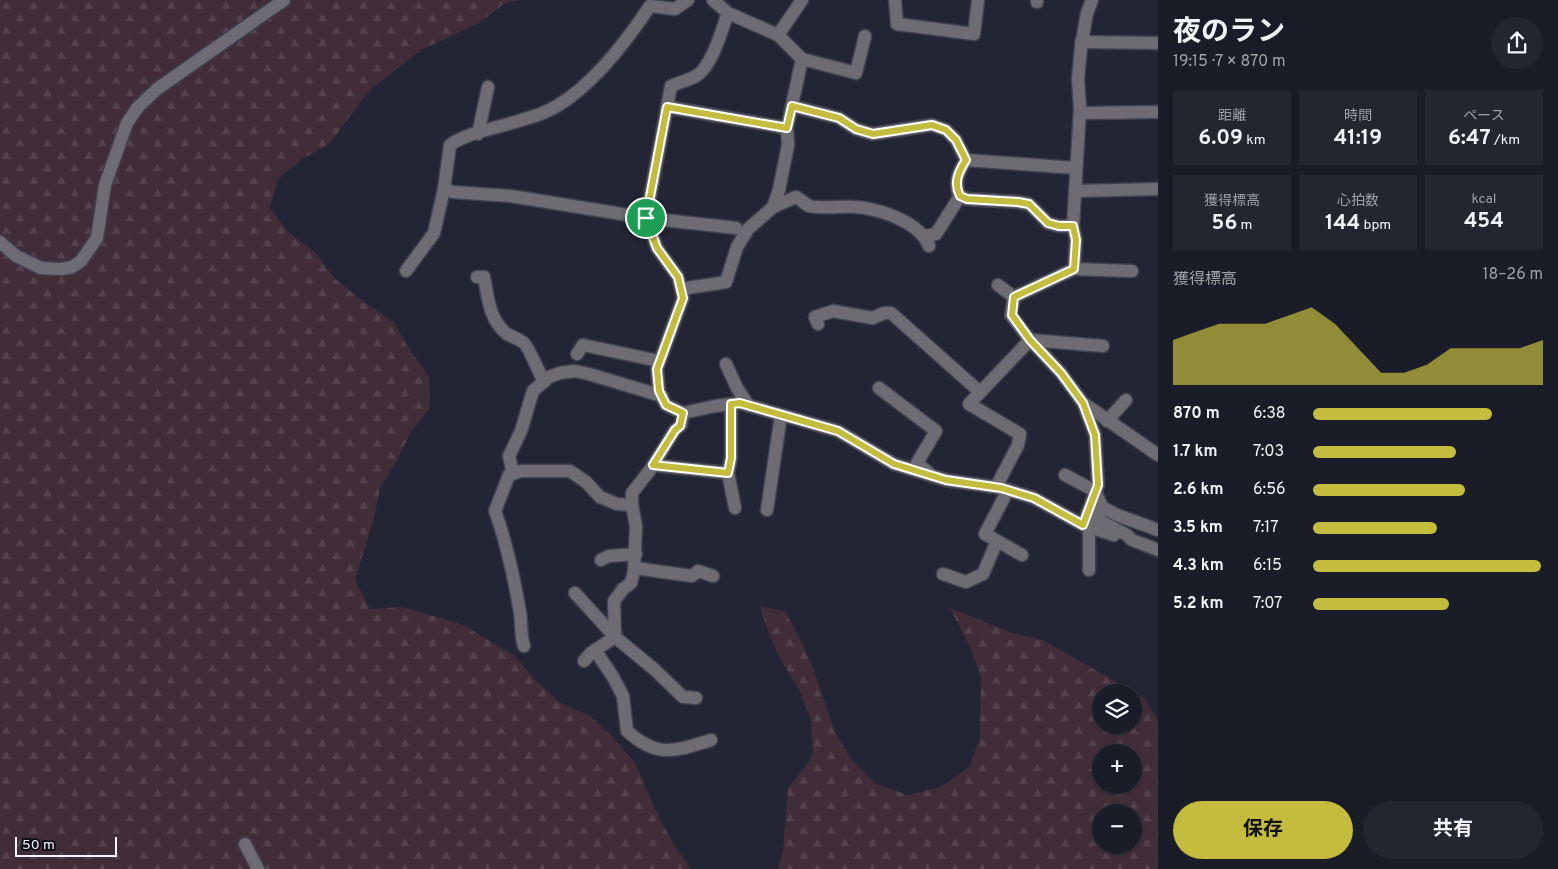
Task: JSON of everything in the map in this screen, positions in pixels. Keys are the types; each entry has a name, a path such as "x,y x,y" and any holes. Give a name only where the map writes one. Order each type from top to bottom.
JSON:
{"street":[{"path":"0,242 16,256 41,268 66,268 81,262 97,238 105,185 128,123 138,107 157,89 284,0"},
{"path":"406,270 434,234 444,189 450,145 458,139 546,112 558,106 586,84 631,33 650,6 675,9 688,0"},
{"path":"713,0 728,13 778,35 802,59 856,73 865,36"},
{"path":"778,35 802,0"},
{"path":"895,0 897,24 974,34 978,0"},
{"path":"1074,269 1076,240 1073,226 1080,113 1078,79 1081,42 1087,13 1092,0"},
{"path":"728,13 705,66 697,76 671,86 646,218 657,248 678,277 683,298 657,369 659,391 666,405 683,413 740,403 838,431 894,464 946,480 1002,488 1034,498 1086,526 1158,550"},
{"path":"1081,42 1158,43"},
{"path":"772,207 779,190 788,145 787,128 802,59"},
{"path":"478,134 488,88"},
{"path":"792,106 839,118 856,129 873,134 932,125 946,130 956,140 966,160"},
{"path":"667,107 787,128"},
{"path":"1080,113 1158,112"},
{"path":"966,160 1076,168"},
{"path":"966,160 959,171 956,182 960,196 967,199 1029,204 1048,223 1059,226 1073,226"},
{"path":"444,189 453,192 511,196 646,218 736,228"},
{"path":"1075,191 1158,189"},
{"path":"681,289 726,282 737,247 748,229 772,207 796,197 809,206 857,207 888,213 901,220 927,241 936,234 960,196"},
{"path":"1014,297 1074,269 1132,272"},
{"path":"477,277 484,277 490,310 497,322 506,333 525,344 544,382"},
{"path":"998,285 1014,297"},
{"path":"1014,297 1012,315 1030,340 1061,373 1083,403 1095,435 1098,485 1086,526 1088,570"},
{"path":"818,324 815,317 833,311 873,318 884,313 891,313 980,392"},
{"path":"1030,340 1103,346"},
{"path":"1022,555 985,534 1018,445 1020,434 969,404 1030,340"},
{"path":"577,354 583,345 659,361"},
{"path":"726,364 749,406"},
{"path":"513,474 509,456 521,431 533,391 549,377 574,371 662,396"},
{"path":"879,388 936,431 917,462 930,475"},
{"path":"1107,421 1126,400"},
{"path":"1083,403 1158,455"},
{"path":"731,404 731,458 728,473 735,508"},
{"path":"615,637 614,601 623,589 632,583 635,568 636,526 632,506 632,492 653,465 675,430 680,426 683,413"},
{"path":"767,510 781,415"},
{"path":"653,465 728,473"},
{"path":"524,646 520,636 521,614 505,536 494,510 509,476 521,471 570,471 586,482 600,497 617,504 632,506"},
{"path":"1065,475 1095,491 1102,507 1117,515 1158,530"},
{"path":"1102,507 1097,519 1127,535 1132,540"},
{"path":"944,574 966,582 983,574 997,541"},
{"path":"601,560 609,556 636,554"},
{"path":"635,568 692,576 698,571 713,576"},
{"path":"574,593 615,637 683,697 696,698"},
{"path":"584,661 594,650 615,637"},
{"path":"594,650 613,676 624,696 627,731 640,742 670,752 711,740"},
{"path":"245,844 258,869"}],"green space":[{"path":"0,0 519,0 504,4 479,23 421,50 370,90 329,144 302,159 278,179 270,208 289,233 315,252 335,279 368,305 394,322 409,349 429,376 430,408 411,432 380,488 374,518 355,580 370,609 403,607 463,625 515,656 535,680 559,702 590,716 614,738 635,763 660,820 691,869 0,869"},
{"path":"760,606 785,611 813,668 835,732 851,759 876,784 908,795 941,787 969,767 980,738 981,676 970,647 950,608 1012,633 1043,640 1120,684 1092,684 1092,734 1142,734 1142,697 1158,720 1158,869 778,869 783,851 788,788 808,763 813,752 811,720 800,691 783,664 769,635"}],"route":[{"path":"792,106 839,118 856,129 873,134 932,125 946,130 956,140 966,160 959,171 956,182 960,196 967,199 1029,204 1048,223 1059,226 1073,226 1076,240 1074,269 1014,297 1012,315 1030,340 1061,373 1083,403 1095,435 1098,485 1083,525 1034,498 1001,488 946,480 894,464 838,431 740,403 731,404 731,458 728,473 653,465 675,430 680,426 683,413 666,405 659,391 657,369 683,298 678,277 657,248 646,218 667,107 787,128 792,106"}]}
